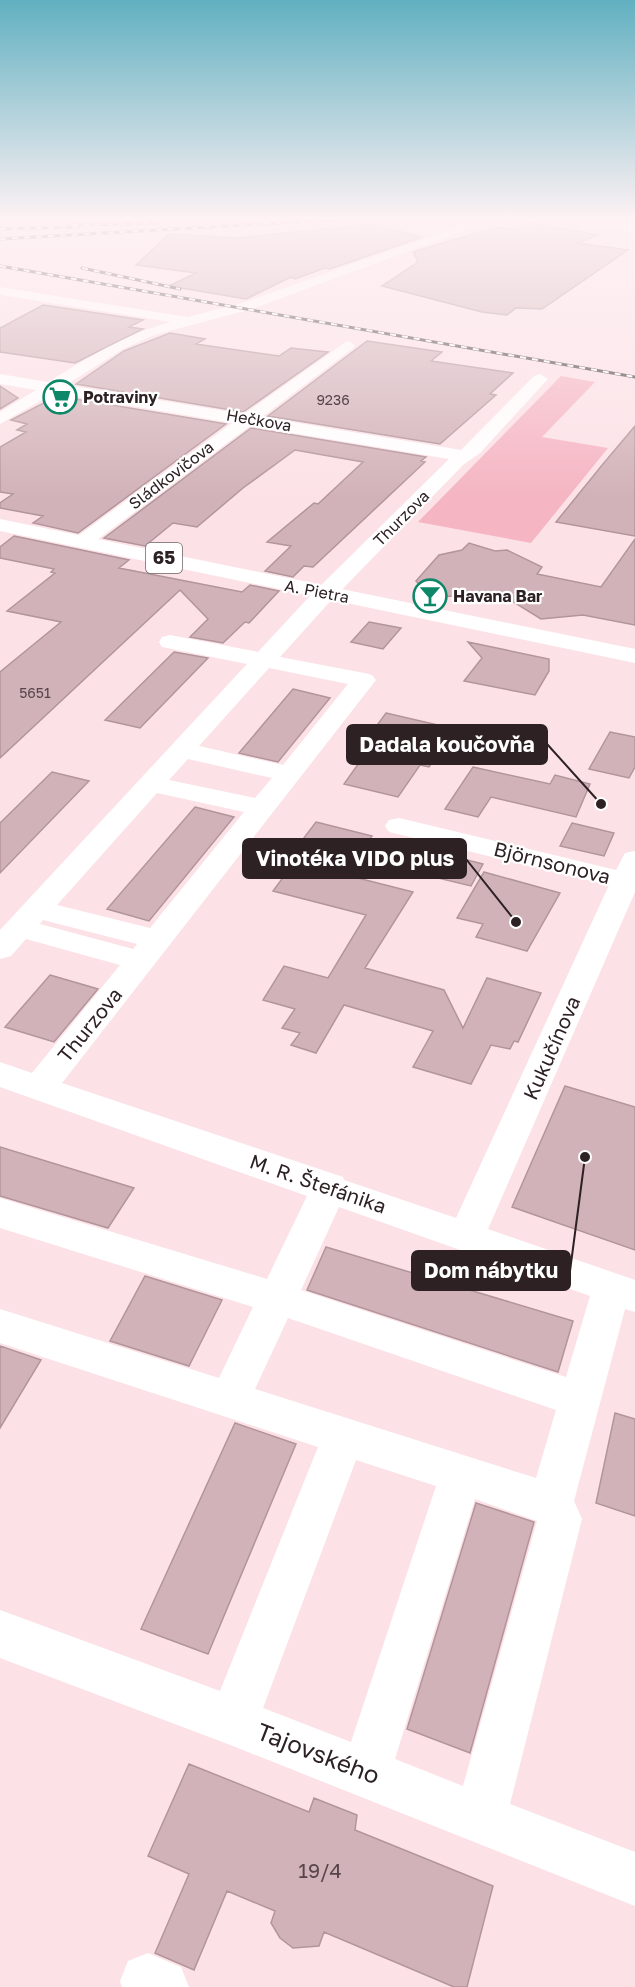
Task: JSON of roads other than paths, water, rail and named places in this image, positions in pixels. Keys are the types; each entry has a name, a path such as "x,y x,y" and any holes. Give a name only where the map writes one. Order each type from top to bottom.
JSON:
{"main road":[{"name":"A. Pietra","path":"0,525 635,656"}],"street":[{"path":"136,312 189,320"},
{"path":"118,346 189,320 226,312"},
{"path":"0,419 164,316"},
{"name":"Sládkovičova","path":"82,542 347,346"},
{"name":"Thurzova","path":"19,928 327,593 464,456 474,449 540,379"},
{"name":"Hečkova","path":"0,380 53,386 464,456"},
{"name":"Thurzova","path":"39,1088 364,680 170,642"},
{"path":"183,750 289,774"},
{"path":"153,784 262,808"},
{"name":"Björnsonova","path":"399,825 632,874"},
{"name":"Kukučínova","path":"466,1236 632,874"},
{"name":"Thurzova","path":"19,928 149,951"},
{"name":"M. R. Štefánika","path":"0,1074 623,1292"},
{"path":"229,1400 330,1188"},
{"path":"0,1213 276,1298 580,1400"},
{"path":"551,1503 580,1400 623,1292"},
{"path":"0,1326 551,1503 560,1519 480,1818"},
{"path":"233,1721 343,1437"},
{"path":"366,1773 461,1475"},
{"name":"Tajovského","path":"0,1634 233,1721 635,1879"}],"railway":[{"path":"262,312 635,377"}],"place":[{"name":"Potraviny","path":"60,397"},
{"name":"Havana Bar","path":"430,596"},
{"name":"Dadala koučovňa","path":"601,804"},
{"name":"Vinotéka VIDO plus","path":"516,922"},
{"name":"Dom nábytku","path":"585,1157"}]}
